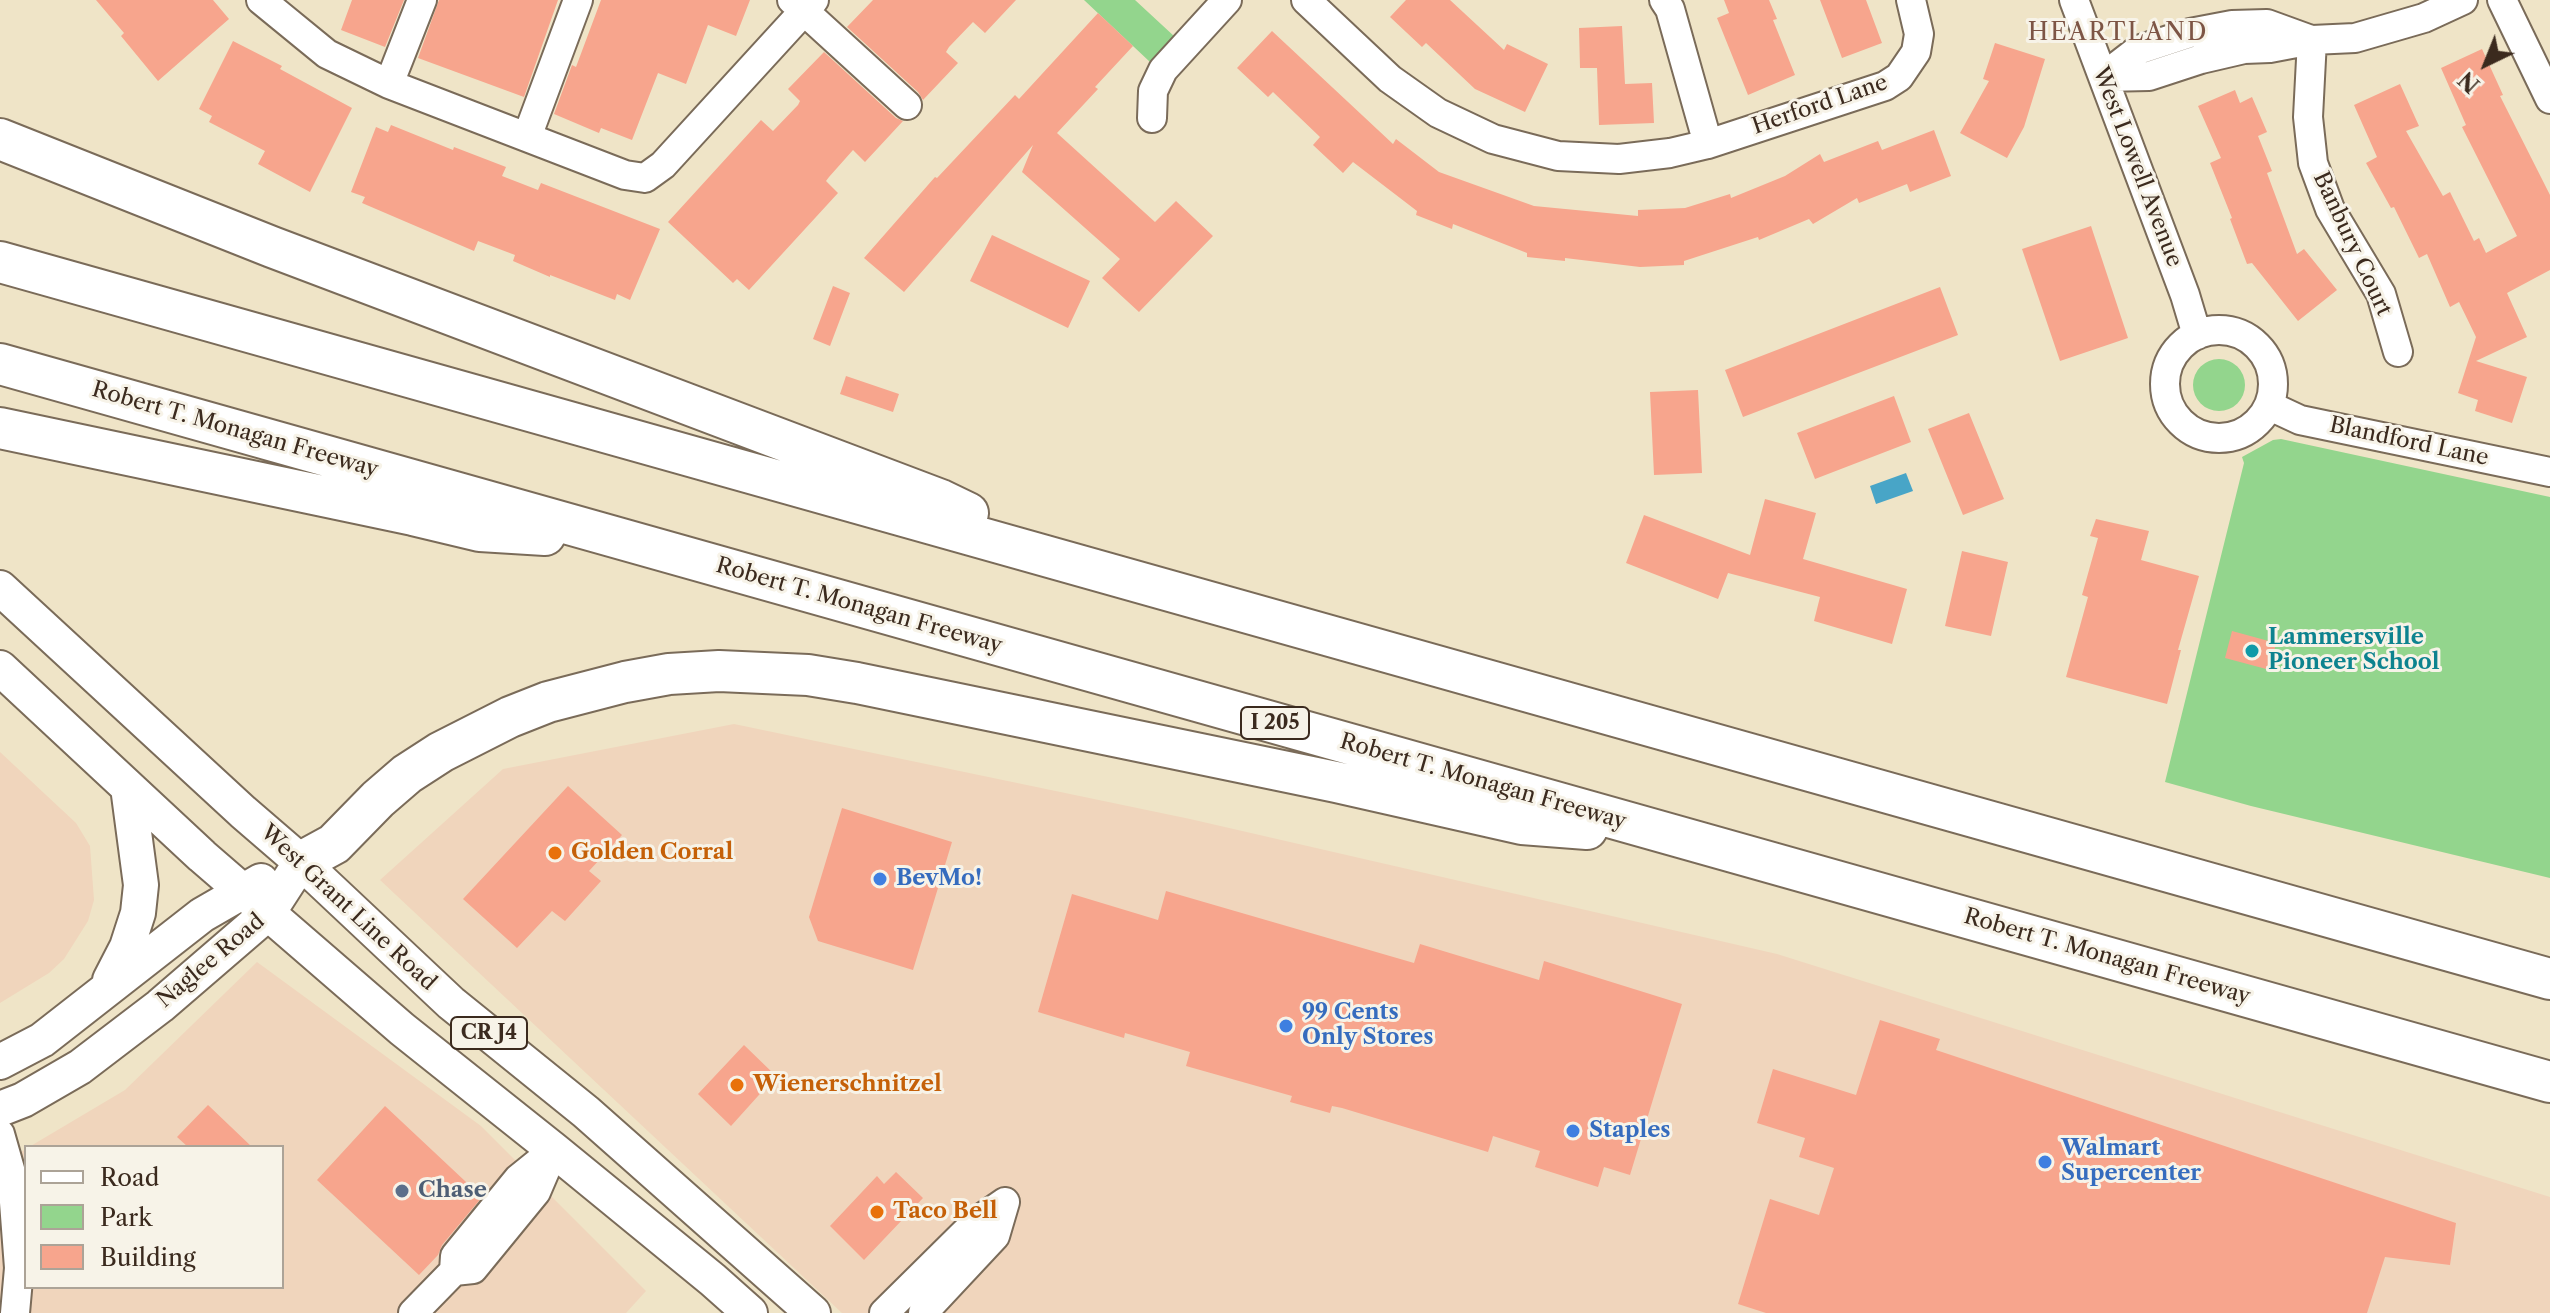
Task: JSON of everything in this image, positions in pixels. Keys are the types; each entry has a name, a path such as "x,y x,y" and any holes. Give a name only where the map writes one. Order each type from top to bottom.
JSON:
{"highway":[{"path":"0,139 272,247 941,500 1068,563"},
{"path":"0,262 2550,979"},
{"name":"Robert T. Monagan Freeway","path":"0,364 2550,1082"},
{"path":"0,428 480,531 623,539"},
{"path":"301,862 334,844 407,774 441,752 510,717 560,699 625,682 669,674 719,671 808,675 857,683 1336,782 1522,824 1670,834"}],"main road":[{"name":"West Grant Line Road","path":"0,588 451,1003 586,1112 813,1313"},
{"name":"CR J4","path":"0,668 241,890 402,1029 750,1313"},
{"path":"103,994 127,947 138,913 141,885 128,787"},
{"name":"Naglee Road","path":"0,1062 42,1040 202,915 241,890 301,862"},
{"name":"Naglee Road","path":"0,1109 23,1100 80,1067 160,1006 268,913 301,862"}],"street":[{"path":"261,0 327,54 389,84 625,175 645,178 663,165 803,3 907,105"},
{"path":"389,84 422,0"},
{"path":"527,137 578,0"},
{"path":"1152,118 1153,91 1163,70 1227,0"},
{"name":"Herford Lane","path":"1306,0 1390,79 1438,113 1493,139 1558,156 1619,159 1670,153 1708,144 1885,86 1899,77 1916,52 1919,34 1911,0"},
{"path":"1664,0 1670,9 1708,144"},
{"name":"West Lowell Avenue","path":"2074,0 2185,295 2197,335"},
{"path":"2103,77 2149,76 2244,49 2355,38 2424,18 2463,0"},
{"path":"2502,0 2550,99"},
{"name":"Banbury Court","path":"2312,40 2308,117 2313,163 2330,209 2381,294 2398,352"},
{"path":"2208,331 2234,332 2256,344 2269,363 2273,387 2270,406 2245,432 2221,439 2197,434 2177,419 2166,397 2166,372 2177,349 2197,335 2208,331"},
{"name":"Blandford Lane","path":"2270,406 2300,420 2550,472"},
{"path":"0,1134 12,1176 19,1268 15,1313"},
{"path":"413,1313 454,1271 473,1269 536,1192 554,1150"},
{"path":"884,1313 976,1222 1005,1202 995,1236 923,1313"}],"shaded area":[{"path":"734,724 1190,819 1777,954 2550,1197 2550,1313 842,1313 380,880 503,769"},
{"path":"0,752 76,823 90,846 94,900 88,921 64,959 49,973 0,1003"},
{"path":"257,962 481,1126 646,1291 626,1313 0,1313 0,1164 24,1150 24,1289 284,1289 284,1145 32,1145 125,1090"}],"green space":[{"path":"1084,0 1135,0 1175,37 1150,62"},
{"path":"2219,359 2237,367 2245,385 2237,403 2219,411 2201,403 2193,385 2201,367"},
{"path":"2281,439 2550,497 2550,878 2251,806 2165,782 2244,463 2242,457 2273,440"}],"water":[{"path":"1906,473 1913,491 1876,504 1870,486"}],"building":[{"path":"96,0 213,0 229,19 158,81"},
{"path":"352,0 404,0 385,47 341,30"},
{"path":"439,0 558,0 524,97 418,58"},
{"path":"601,0 750,0 736,36 708,25 686,84 658,73 632,140 601,128 599,133 554,114 572,65 576,67"},
{"path":"873,0 1016,0 985,33 973,22 949,47 946,52 958,63 923,100 847,27"},
{"path":"1406,0 1450,0 1504,50 1507,44 1548,64 1525,112 1475,89 1426,43 1422,47 1390,17"},
{"path":"1724,0 1769,0 1777,19 1773,20 1795,75 1748,95 1717,18 1729,13"},
{"path":"1820,0 1866,0 1882,43 1842,58"},
{"path":"1098,13 1133,46 1057,133 1155,222 1176,201 1213,236 1139,312 1102,278 1120,259 1022,172 1033,145 904,292 864,258 935,177 1015,95 1019,99"},
{"path":"1622,26 1625,84 1652,83 1654,123 1599,125 1597,68 1580,68 1579,28"},
{"path":"1272,31 1393,144 1396,139 1439,172 1534,206 1638,216 1638,210 1685,208 1730,194 1731,198 1785,176 1820,154 1824,162 1878,141 1882,150 1934,130 1951,176 1910,192 1907,184 1859,203 1857,198 1813,224 1809,219 1759,240 1758,237 1684,261 1684,265 1640,267 1527,257 1527,253 1453,224 1452,229 1416,215 1417,211 1353,162 1343,173 1313,145 1320,137 1273,92 1268,97 1237,68"},
{"path":"233,41 352,108 310,192 258,164 265,151 209,122 212,116 199,109"},
{"path":"1995,43 2045,59 2024,127 2007,158 1960,133 1989,81 1983,79"},
{"path":"2482,49 2503,95 2500,96 2550,195 2550,270 2507,293 2527,337 2476,361 2527,377 2512,423 2475,411 2478,400 2458,393 2476,337 2459,302 2450,307 2427,254 2419,258 2394,207 2391,208 2366,163 2377,157 2354,105 2400,84 2419,126 2406,131 2443,196 2450,192 2474,241 2479,238 2486,253 2517,236 2462,127 2466,125 2441,68"},
{"path":"824,52 903,121 865,162 853,150 826,181 838,193 749,290 737,279 733,283 668,222 761,120 773,131 798,105 800,101 788,89"},
{"path":"2235,90 2240,103 2252,97 2267,132 2258,136 2272,171 2267,173 2297,254 2304,249 2337,290 2298,321 2252,263 2247,264 2210,163 2221,158 2198,106"},
{"path":"391,125 506,167 502,176 538,190 541,183 660,229 630,300 617,294 615,300 550,277 513,261 515,255 478,241 474,251 362,203 365,197 351,192 376,127 388,132"},
{"path":"2091,226 2128,338 2060,361 2022,249"},
{"path":"992,235 1090,281 1068,328 970,281"},
{"path":"833,286 850,293 830,346 813,339"},
{"path":"1940,287 1958,335 1743,417 1725,370"},
{"path":"846,376 899,394 893,412 840,394"},
{"path":"1698,390 1702,473 1654,475 1650,392"},
{"path":"1894,396 1911,442 1815,479 1797,433"},
{"path":"1969,413 2004,499 1963,515 1928,429"},
{"path":"1765,499 1816,513 1803,559 1907,589 1892,644 1814,621 1820,597 1728,573 1718,599 1626,563 1644,515 1750,555"},
{"path":"2096,519 2149,531 2141,560 2199,576 2178,650 2181,650 2167,704 2066,677 2088,597 2082,595 2098,538 2090,536"},
{"path":"1962,551 2008,562 1991,636 1945,626"},
{"name":"Lammersville Pioneer School","path":"2232,631 2276,643 2270,670 2225,658"},
{"name":"Golden Corral","path":"568,786 622,835 589,871 601,881 565,921 552,911 517,948 463,899"},
{"name":"BevMo!","path":"842,808 952,842 913,970 818,941 809,917"},
{"path":"1166,891 1414,963 1420,944 1539,980 1544,961 1682,1004 1630,1175 1604,1167 1598,1187 1535,1167 1540,1151 1493,1136 1488,1152 1342,1108 1332,1106 1330,1113 1290,1102 1292,1096 1186,1066 1190,1052 1125,1033 1124,1038 1038,1012 1072,894 1158,920"},
{"name":"Walmart Supercenter","path":"1880,1020 1940,1039 1936,1050 2456,1223 2450,1265 2385,1257 2367,1313 1766,1313 1738,1304 1770,1199 1819,1215 1834,1168 1799,1157 1805,1138 1757,1123 1773,1069 1856,1095"},
{"name":"Wienerschnitzel","path":"744,1045 776,1076 731,1126 698,1094"},
{"path":"208,1105 250,1145 186,1145 177,1137"},
{"name":"Chase","path":"385,1106 482,1197 419,1275 317,1180"},
{"name":"Taco Bell","path":"896,1172 923,1198 864,1260 830,1226 877,1176 884,1184"}],"place":[{"name":"Lammersville Pioneer School","path":"2252,651"},
{"name":"Golden Corral","path":"555,853"},
{"name":"BevMo!","path":"880,879"},
{"name":"99 Cents Only Stores","path":"1286,1026"},
{"name":"Wienerschnitzel","path":"737,1085"},
{"name":"Staples","path":"1573,1131"},
{"name":"Walmart Supercenter","path":"2045,1162"},
{"name":"Chase","path":"402,1191"},
{"name":"Taco Bell","path":"877,1212"}],"district":[{"name":"HEARTLAND","path":"2118,33"}]}
